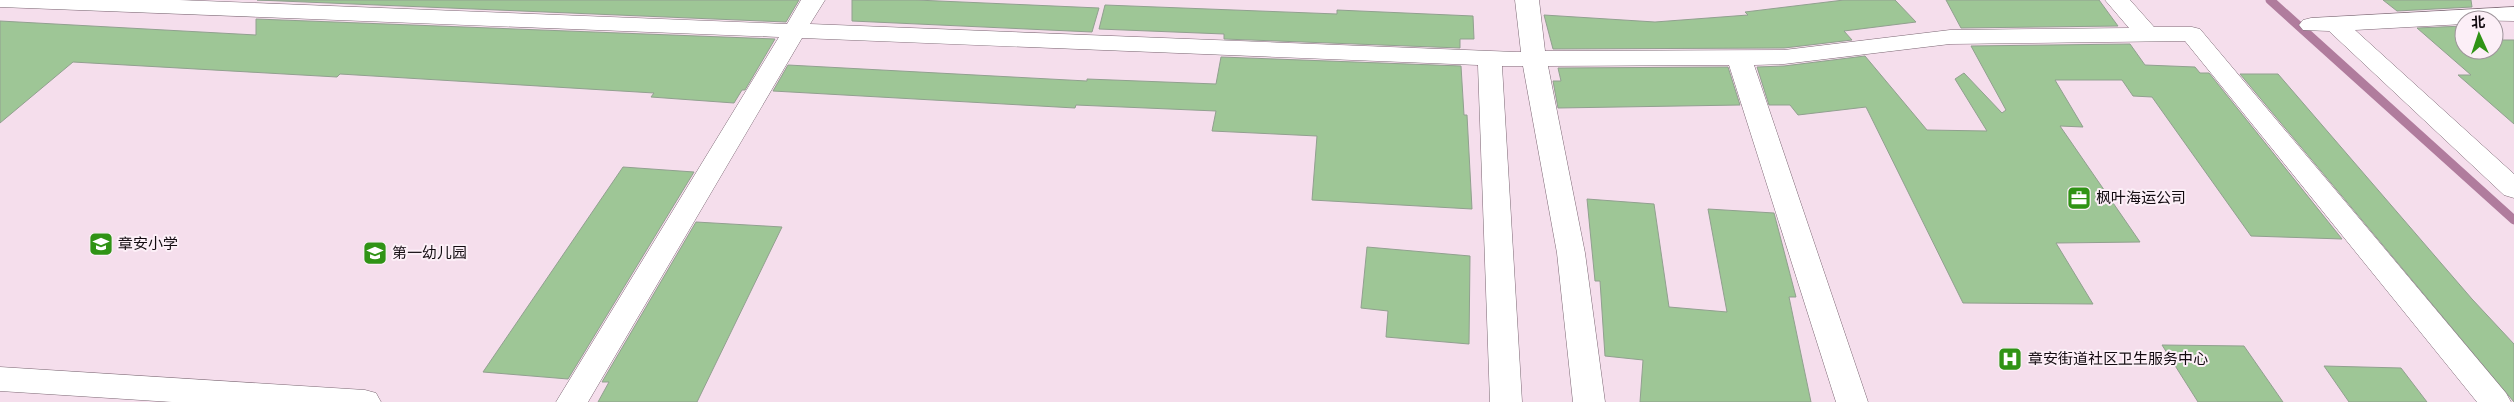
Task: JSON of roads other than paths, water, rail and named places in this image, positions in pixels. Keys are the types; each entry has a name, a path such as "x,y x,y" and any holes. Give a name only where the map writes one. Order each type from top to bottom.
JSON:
{"street":[{"path":"0,0 794,33 1489,58 1784,57 1950,37 2192,34 2495,402"},
{"path":"572,402 813,0"},
{"path":"1527,0 1534,58 1571,253 1589,402"},
{"path":"2117,0 2148,34"},
{"path":"2409,0 2433,19"},
{"path":"2514,14 2323,24 2514,189"},
{"path":"1489,58 1493,92 1506,402"},
{"path":"1739,58 1852,402"},
{"path":"0,379 365,402"}],"waterway":[{"path":"2270,0 2514,220"}],"place":[{"name":"枫叶海运公司","path":"2079,198"},
{"name":"章安小学","path":"101,244"},
{"name":"第一幼儿园","path":"375,253"},
{"name":"章安街道社区卫生服务中心","path":"2010,359"}]}
